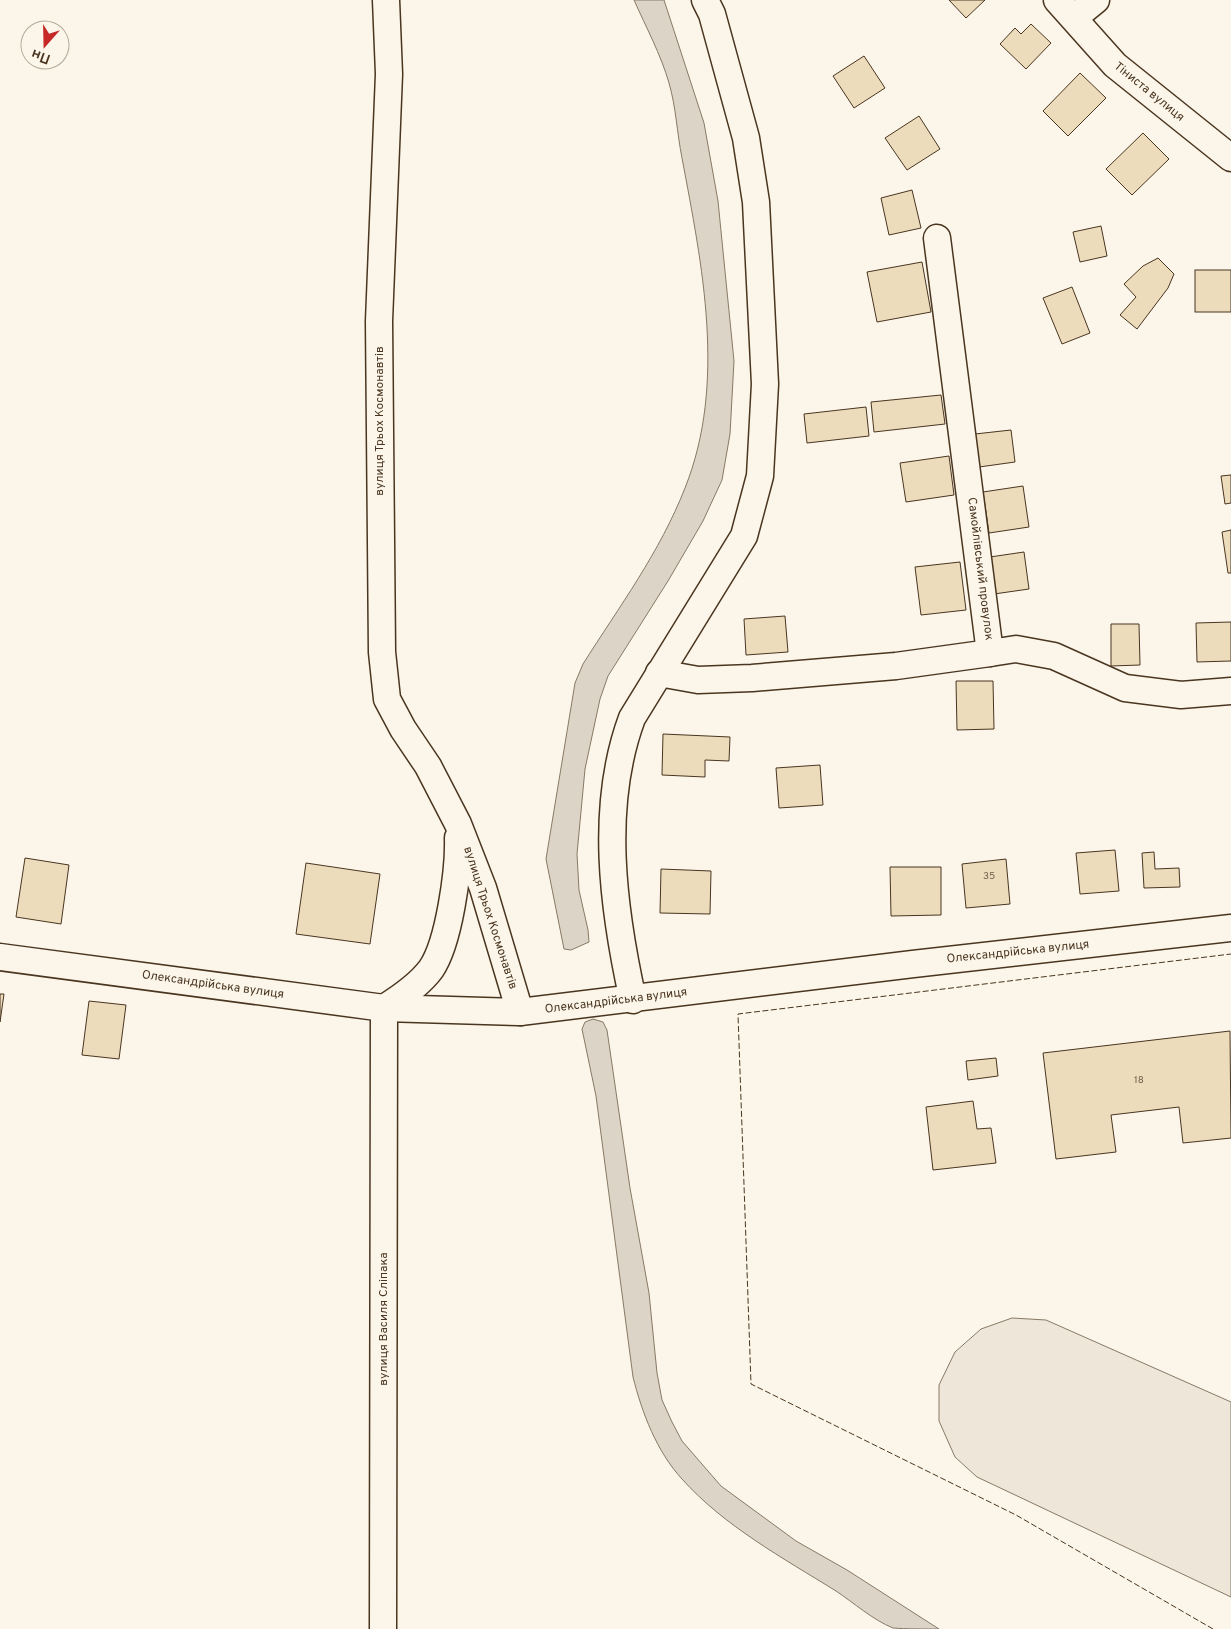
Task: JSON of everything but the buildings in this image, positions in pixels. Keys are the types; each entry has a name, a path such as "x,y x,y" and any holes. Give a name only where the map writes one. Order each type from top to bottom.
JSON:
{"street":[{"name":"вулиця Трьох Космонавтів","path":"386,0 389,74 379,321 382,652 387,699 403,729 428,766 458,824 483,888 520,1012"},
{"path":"633,1000 624,959 612,842 614,794 620,749 632,718 744,536 760,476 764,434 765,384 756,202 746,138 712,14 705,0"},
{"name":"Тіниста вулиця","path":"1096,0 1065,9 1116,65 1231,158"},
{"name":"Самойлівський провулок","path":"938,238 990,653 1016,649 1054,656 1125,688 1181,694 1231,690"},
{"path":"659,673 698,680 752,678 896,666 990,653"},
{"name":"вулиця Трьох Космонавтів","path":"384,1008 400,998 431,968 444,936 458,867 458,824"},
{"name":"Олександрійська вулиця","path":"0,957 384,1008 520,1012 633,1000 913,964 1231,928"},
{"name":"вулиця Василя Сліпака","path":"384,1008 384,1629"}],"shaded area":[{"path":"634,0 664,0 704,123 718,201 734,361 730,434 722,480 703,521 668,581 608,676 600,699 585,769 577,854 579,890 589,942 571,950 564,949 546,859 575,683 583,664 638,579 675,512 698,448 705,407 708,366 703,282 673,101 662,62"},
{"path":"593,1019 603,1022 607,1030 630,1188 649,1293 657,1373 662,1400 682,1441 721,1486 796,1541 847,1570 939,1629 893,1628 871,1616 836,1591 755,1540 716,1512 682,1479 665,1457 646,1418 633,1377 596,1096 582,1029 585,1022"},
{"path":"1012,1318 1046,1320 1231,1402 1231,1597 977,1477 955,1457 939,1421 939,1385 955,1352 981,1329"}],"fence":[{"path":"1213,1629 1016,1515 751,1384 738,1014 1231,954"}]}
